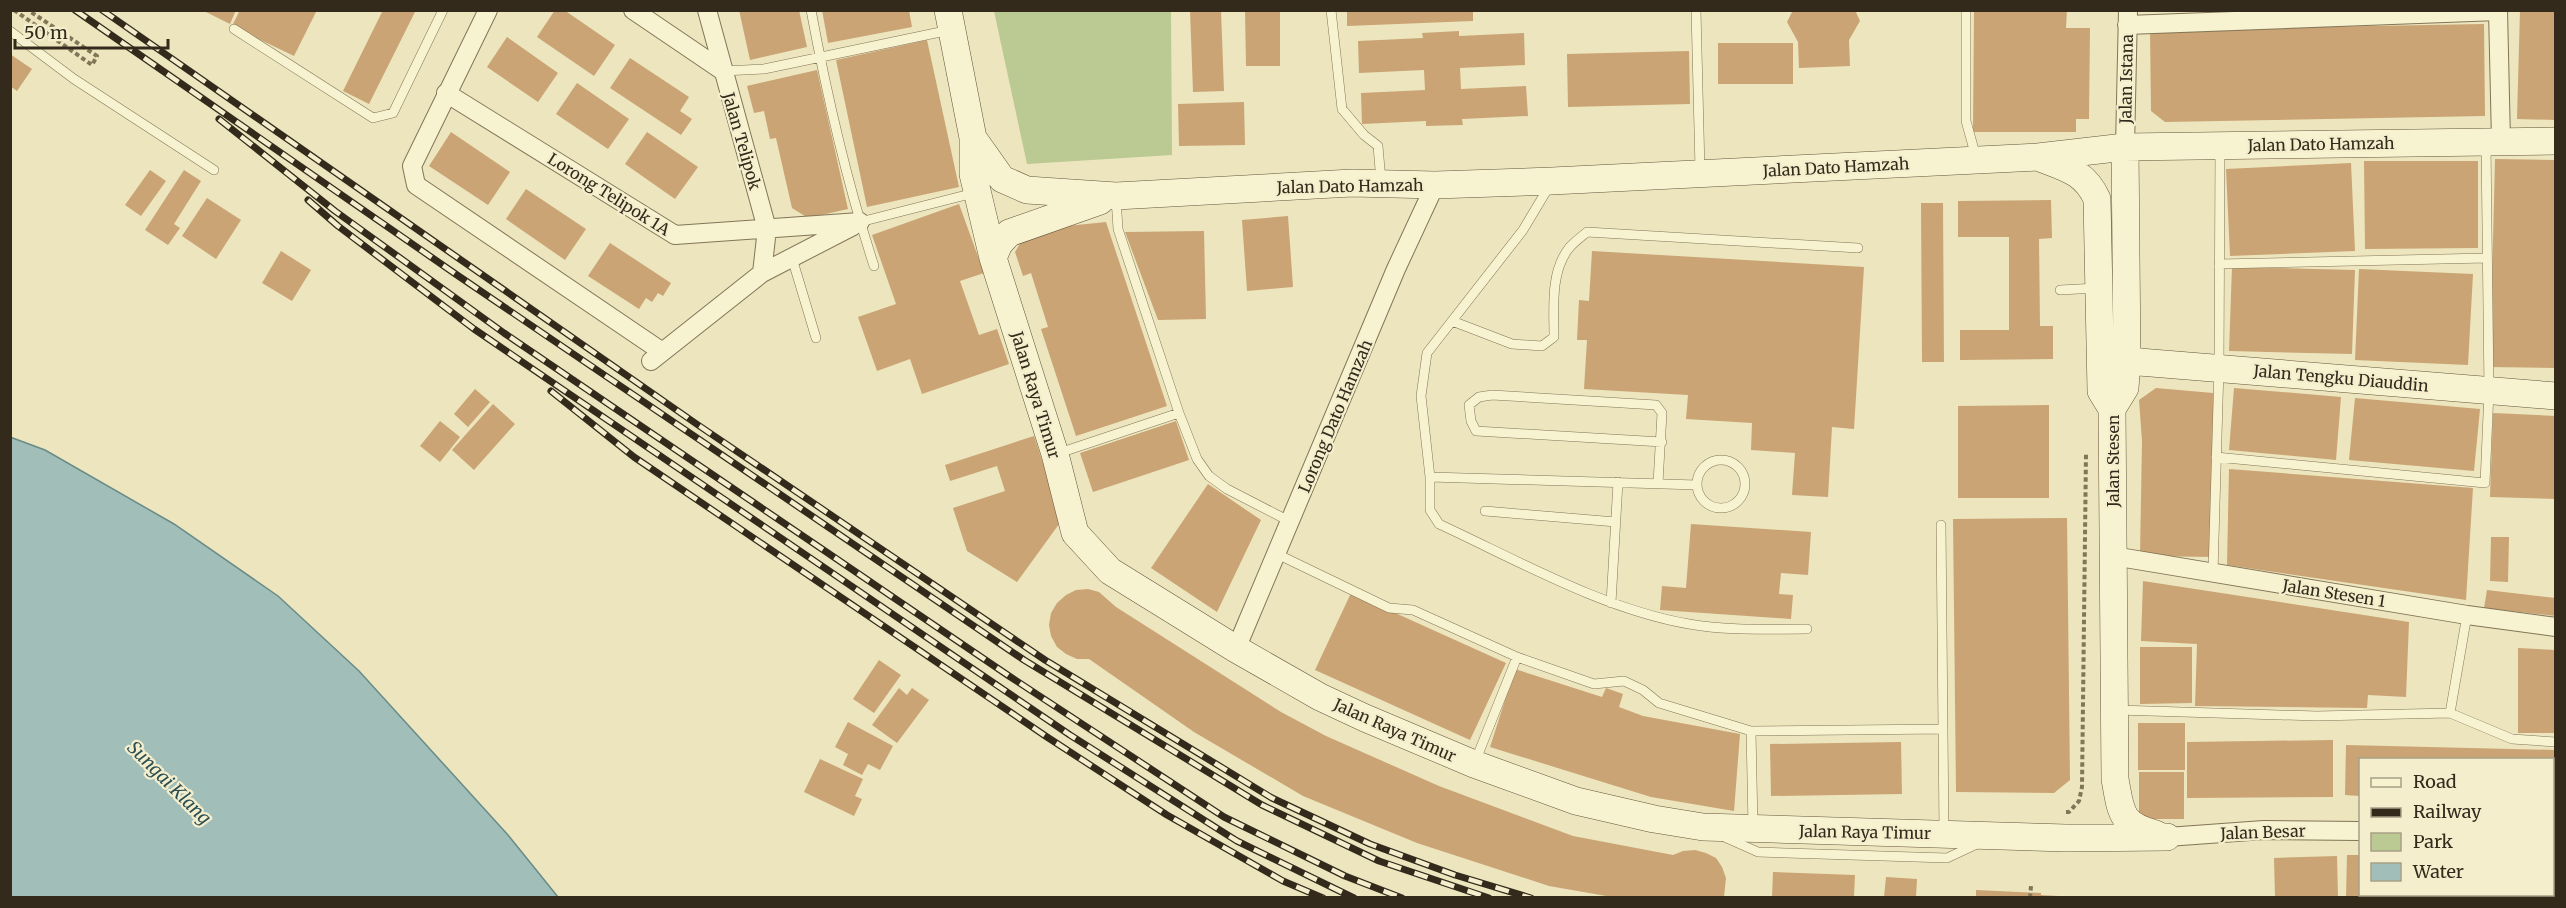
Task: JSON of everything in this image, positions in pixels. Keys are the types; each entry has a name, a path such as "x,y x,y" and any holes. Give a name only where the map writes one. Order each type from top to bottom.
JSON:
{"main road":[{"path":"950,20 974,138 1002,179 1026,190 1116,195"},
{"name":"Jalan Raya Timur","path":"974,138 973,174 993,258 1054,454 1075,533 1110,571 1236,649 1320,697 1474,764 1576,801 1654,819 1703,827 1753,830 2066,838 2166,837"},
{"name":"Jalan Dato Hamzah","path":"1116,195 1381,182 1436,185 1552,181 2038,157 2125,147 2556,141"},
{"name":"Jalan Stesen","path":"2125,147 2127,361 2125,388 2112,409 2115,779 2121,814 2141,831 2166,837"},
{"path":"2038,157 2077,172 2091,185 2097,199 2101,391 2112,409"},
{"path":"993,258 999,244 1009,233 1116,195"},
{"name":"Jalan Tengku Diauddin","path":"2127,361 2556,396"},
{"name":"Jalan Stesen","path":"2066,838 2100,824 2115,779"}],"street":[{"path":"488,10 412,166 412,176 416,185 656,356 762,273 860,222"},
{"path":"633,10 723,71"},
{"name":"Jalan Telipok","path":"707,10 767,229 762,273"},
{"path":"2127,18 2498,11 2493,141"},
{"name":"Jalan Istana","path":"2125,147 2127,18"},
{"name":"Lorong Telipok 1A","path":"446,93 675,235 860,222"},
{"name":"Lorong Dato Hamzah","path":"1236,649 1396,269 1436,185"},
{"name":"Jalan Stesen 1","path":"2113,556 2467,615 2556,627"},
{"name":"Jalan Besar","path":"2166,837 2265,830 2359,831"}],"lane":[{"path":"234,30 374,117 393,113 443,10"},
{"path":"811,10 860,222 874,266"},
{"path":"1331,10 1342,109 1364,135 1378,146 1381,182"},
{"path":"1696,10 1700,173"},
{"path":"1966,10 1966,121 1977,160"},
{"path":"723,71 764,69 950,20"},
{"path":"10,30 74,79 214,170"},
{"path":"2216,457 2485,483 2489,391 2487,258 2493,141"},
{"path":"2213,573 2219,368 2220,145"},
{"path":"1552,181 1523,230 1427,353 1421,396 1430,477 1430,510 1439,524 1611,603 1688,624 1737,630 1807,629"},
{"path":"860,222 977,192"},
{"path":"1116,195 1118,229 1179,413 1197,459 1209,476 1227,489 1291,522"},
{"path":"1452,321 1512,344 1542,346 1554,338 1555,294 1560,262 1570,247 1587,232 1858,248"},
{"path":"792,258 816,338"},
{"path":"2219,264 2487,258"},
{"path":"2060,290 2100,288"},
{"path":"1658,483 1662,442 1662,413 1656,405 1492,395 1479,397 1469,405 1471,421 1476,431 1662,442"},
{"path":"1054,454 1179,413"},
{"path":"1721,459 1728,460 1741,470 1746,485 1740,500 1725,508 1718,508 1703,500 1696,486 1697,478 1706,465 1721,459"},
{"path":"1430,477 1696,486"},
{"path":"1611,603 1618,482"},
{"path":"1485,511 1616,522"},
{"path":"1941,525 1944,834"},
{"path":"1277,554 1389,608 1413,610 1517,657 1594,684 1624,681 1643,690 1659,703 1750,731 1943,729"},
{"path":"2450,713 2467,615"},
{"path":"1474,764 1517,657"},
{"path":"2115,710 2317,716 2450,713 2512,740 2556,742"},
{"path":"1750,731 1753,830"},
{"path":"1703,827 1758,852 1947,858 1993,836"}],"path":[{"path":"14,10 92,65 97,56 28,10"},
{"path":"2058,813 2069,812 2079,801 2082,787 2086,453"},
{"path":"2030,897 2031,886"}],"green space":[{"path":"994,11 1171,11 1172,155 1027,164"}],"water":[{"name":"Sungai Klang","path":"10,437 45,450 174,524 278,596 359,671 508,835 558,897 11,897"}],"building":[{"path":"202,10 236,10 230,24"},
{"path":"240,10 317,10 294,56 232,26"},
{"path":"383,10 416,10 369,104 343,91"},
{"path":"555,10 564,10 615,45 594,76 537,37"},
{"path":"739,10 799,10 807,47 750,60"},
{"path":"822,10 909,10 912,27 828,43"},
{"path":"1190,10 1221,10 1224,91 1193,92"},
{"path":"1245,10 1280,10 1280,66 1246,66"},
{"path":"1347,10 1473,10 1473,21 1347,26"},
{"path":"1793,10 1855,10 1860,21 1849,40 1850,66 1799,68 1798,42 1787,22"},
{"path":"1974,10 2067,10 2066,28 2090,28 2089,119 2076,119 2076,132 1973,132"},
{"path":"2520,10 2556,10 2556,120 2517,119"},
{"path":"2484,24 2485,116 2165,122 2151,111 2150,30"},
{"path":"1459,31 1459,36 1524,33 1525,65 1460,68 1461,89 1526,86 1528,116 1462,119 1463,125 1426,126 1426,121 1362,124 1361,93 1425,90 1424,70 1359,73 1358,41 1423,38 1422,33"},
{"path":"507,37 558,73 538,102 487,67"},
{"path":"927,40 959,187 867,207 836,60"},
{"path":"1718,43 1793,43 1793,84 1718,84"},
{"path":"1689,51 1690,104 1568,107 1567,54"},
{"path":"10,54 32,69 17,91 10,86"},
{"path":"630,58 689,97 680,111 692,119 681,135 610,88"},
{"path":"817,70 848,209 808,218 792,208 776,138 770,139 764,111 754,113 747,86"},
{"path":"577,83 629,119 608,149 556,114"},
{"path":"1244,102 1245,145 1179,146 1178,104"},
{"path":"451,132 510,172 488,205 429,166"},
{"path":"647,132 698,167 675,199 625,164"},
{"path":"2495,159 2556,160 2556,368 2490,367"},
{"path":"2364,161 2478,161 2478,248 2365,249"},
{"path":"2351,163 2355,251 2230,256 2226,169"},
{"path":"150,170 166,181 141,216 125,205"},
{"path":"184,170 201,181 174,224 180,228 168,245 145,230"},
{"path":"526,189 586,229 565,260 506,219"},
{"path":"207,198 241,220 216,259 182,236"},
{"path":"2051,200 2052,238 2039,239 2040,326 2053,326 2053,359 1960,360 1960,330 2009,330 2009,237 1958,237 1958,201"},
{"path":"1921,203 1943,203 1944,362 1922,362"},
{"path":"959,204 984,273 960,281 979,335 997,329 1009,364 922,394 910,359 877,371 858,317 896,304 872,235"},
{"path":"1288,216 1293,287 1247,291 1242,220"},
{"path":"1106,222 1167,406 1076,436 1041,329 1048,327 1031,273 1023,276 1015,252 1028,230"},
{"path":"1204,231 1206,319 1158,320 1125,232"},
{"path":"610,243 671,283 663,296 658,293 652,302 646,298 639,309 588,276"},
{"path":"281,251 311,270 292,301 262,283"},
{"path":"1592,251 1864,267 1854,429 1832,427 1828,497 1792,495 1795,453 1751,450 1752,423 1686,419 1688,395 1584,389 1587,340 1577,340 1579,300 1589,301"},
{"path":"2232,267 2355,270 2352,354 2229,351"},
{"path":"2359,269 2473,274 2468,365 2355,360"},
{"path":"2156,388 2213,393 2213,557 2140,556 2142,441 2139,400"},
{"path":"2234,388 2341,397 2336,460 2229,450"},
{"path":"475,389 490,402 468,427 454,414"},
{"path":"2355,398 2480,409 2474,471 2349,460"},
{"path":"493,404 515,424 474,470 452,450"},
{"path":"2049,405 2049,498 1958,498 1958,406"},
{"path":"2493,413 2556,416 2556,499 2490,497"},
{"path":"440,421 460,437 440,462 420,446"},
{"path":"1176,421 1189,460 1093,492 1080,453"},
{"path":"1034,436 1062,520 1017,582 967,551 953,508 1005,491 997,466 950,481 945,465"},
{"path":"2229,469 2473,488 2466,600 2227,565"},
{"path":"1208,484 1261,520 1217,612 1151,568"},
{"path":"2067,518 2070,780 2054,793 1956,792 1953,519"},
{"path":"1691,524 1811,532 1808,575 1781,573 1779,594 1793,595 1791,619 1660,610 1662,586 1686,588"},
{"path":"2491,537 2509,537 2508,582 2490,581"},
{"path":"2143,581 2409,622 2406,697 2368,695 2367,708 2195,706 2197,644 2141,641"},
{"path":"1088,589 1099,592 1116,607 1281,712 1326,736 1439,786 1573,836 1673,855 1695,850 1706,853 1716,858 1722,867 1726,878 1724,897 1612,897 1549,886 1417,843 1303,796 1194,732 1089,659 1077,659 1057,647 1051,636 1049,625 1051,613 1066,595 1076,590"},
{"path":"2487,590 2556,598 2556,616 2484,608"},
{"path":"1351,593 1506,663 1470,740 1315,670"},
{"path":"2140,647 2192,647 2192,703 2140,704"},
{"path":"2518,648 2556,650 2556,733 2518,733"},
{"path":"879,660 901,675 874,713 853,699"},
{"path":"1515,669 1602,697 1606,688 1623,694 1619,707 1643,716 1740,734 1734,811 1651,797 1490,747"},
{"path":"899,688 907,695 912,688 929,700 897,743 872,725"},
{"path":"848,722 893,746 880,770 868,764 862,775 843,765 848,754 835,747"},
{"path":"2138,723 2185,723 2185,770 2138,770"},
{"path":"2333,740 2333,797 2187,798 2187,742"},
{"path":"1901,742 1902,794 1771,796 1770,744"},
{"path":"2346,745 2556,750 2556,800 2554,800 2554,758 2359,758 2359,796 2345,795"},
{"path":"820,759 863,779 855,796 862,799 854,816 804,792"},
{"path":"2139,772 2184,772 2184,819 2139,819"},
{"path":"2347,855 2359,855 2359,896 2554,896 2554,859 2556,860 2556,897 2346,897"},
{"path":"2337,856 2338,897 2275,897 2274,858"},
{"path":"1773,872 1855,875 1854,897 1772,897"},
{"path":"1886,877 1917,879 1916,897 1884,897"},
{"path":"1976,890 2041,893 2041,895 2059,897 1976,897"}],"railway":[{"path":"75,10 457,275 1024,660 1262,805 1379,861 1489,898"},
{"path":"102,10 698,425 1045,660 1272,798 1370,844 1455,875 1531,898"},
{"path":"219,119 335,211 504,333 1009,676 1224,817 1345,876 1402,898"},
{"path":"308,200 338,226 474,329 1070,735 1237,841 1354,898"},
{"path":"551,391 634,457 1047,737 1167,815 1283,881 1323,898"}]}
